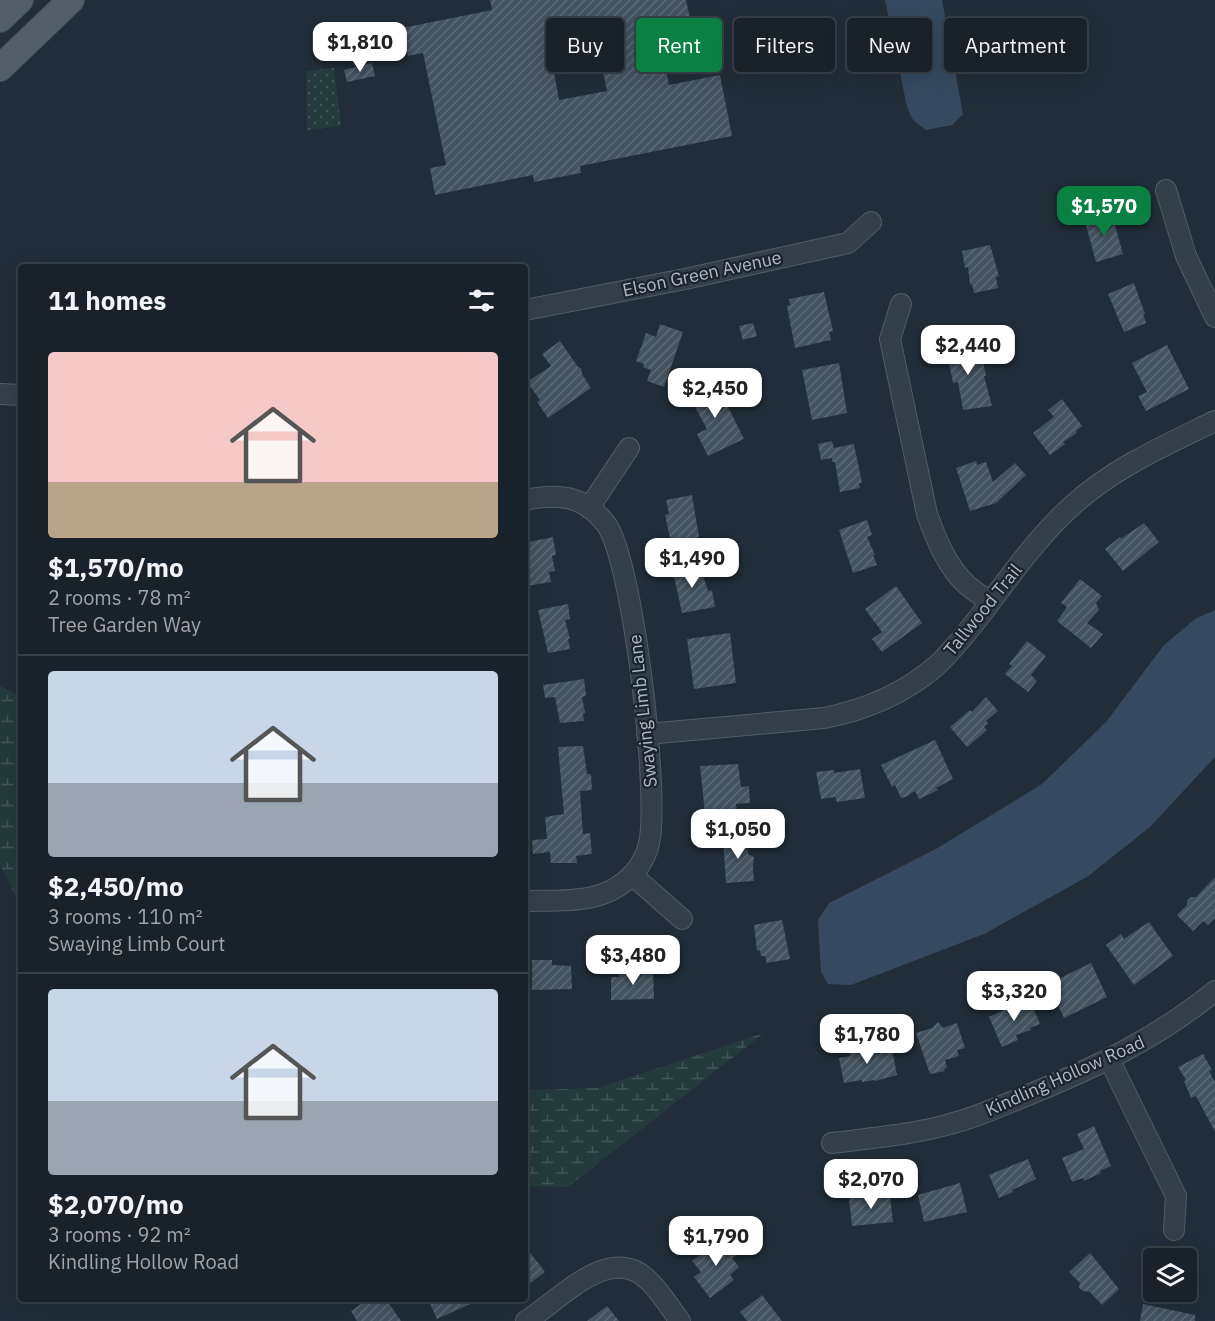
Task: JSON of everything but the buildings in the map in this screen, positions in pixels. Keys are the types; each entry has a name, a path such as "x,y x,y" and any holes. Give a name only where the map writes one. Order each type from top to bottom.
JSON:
{"main road":[{"path":"0,19 20,0"},
{"path":"0,68 71,0"}],"street":[{"path":"1166,190 1186,256 1215,317"},
{"name":"Elson Green Avenue","path":"528,309 685,279 848,243 871,222"},
{"path":"901,304 890,339 927,514 936,539 950,562 966,584 990,602"},
{"path":"0,394 18,395"},
{"name":"Tallwood Trail","path":"646,734 824,717 867,706 913,683 936,666 959,642 1049,529 1083,496 1132,462 1215,422"},
{"path":"589,507 629,448"},
{"name":"Swaying Limb Lane","path":"528,499 562,496 572,498 589,507 606,524 618,550 637,641 652,789 649,844 643,860 632,875 616,889 584,900 528,901"},
{"path":"632,875 682,919"},
{"name":"Kindling Hollow Road","path":"832,1143 908,1134 951,1124 1058,1083 1155,1035 1186,1015 1215,992"},
{"path":"1109,1059 1176,1196 1174,1230"},
{"path":"526,1321 587,1277 615,1268 634,1271 648,1279 680,1321"}],"green space":[{"path":"334,68 341,126 307,130 306,71"},
{"path":"0,686 18,695 18,902 0,864"},
{"path":"764,1033 568,1187 528,1186 528,1090 597,1088"}],"water":[{"path":"885,0 942,0 945,18 944,72 955,72 963,114 952,125 926,130 913,120 907,107 900,72 932,72 932,18 889,18"},
{"path":"1215,610 1215,757 1150,827 1087,877 984,934 851,985 828,984 821,972 818,920 829,903 936,849 1042,784 1106,722 1164,645 1195,619"}]}
